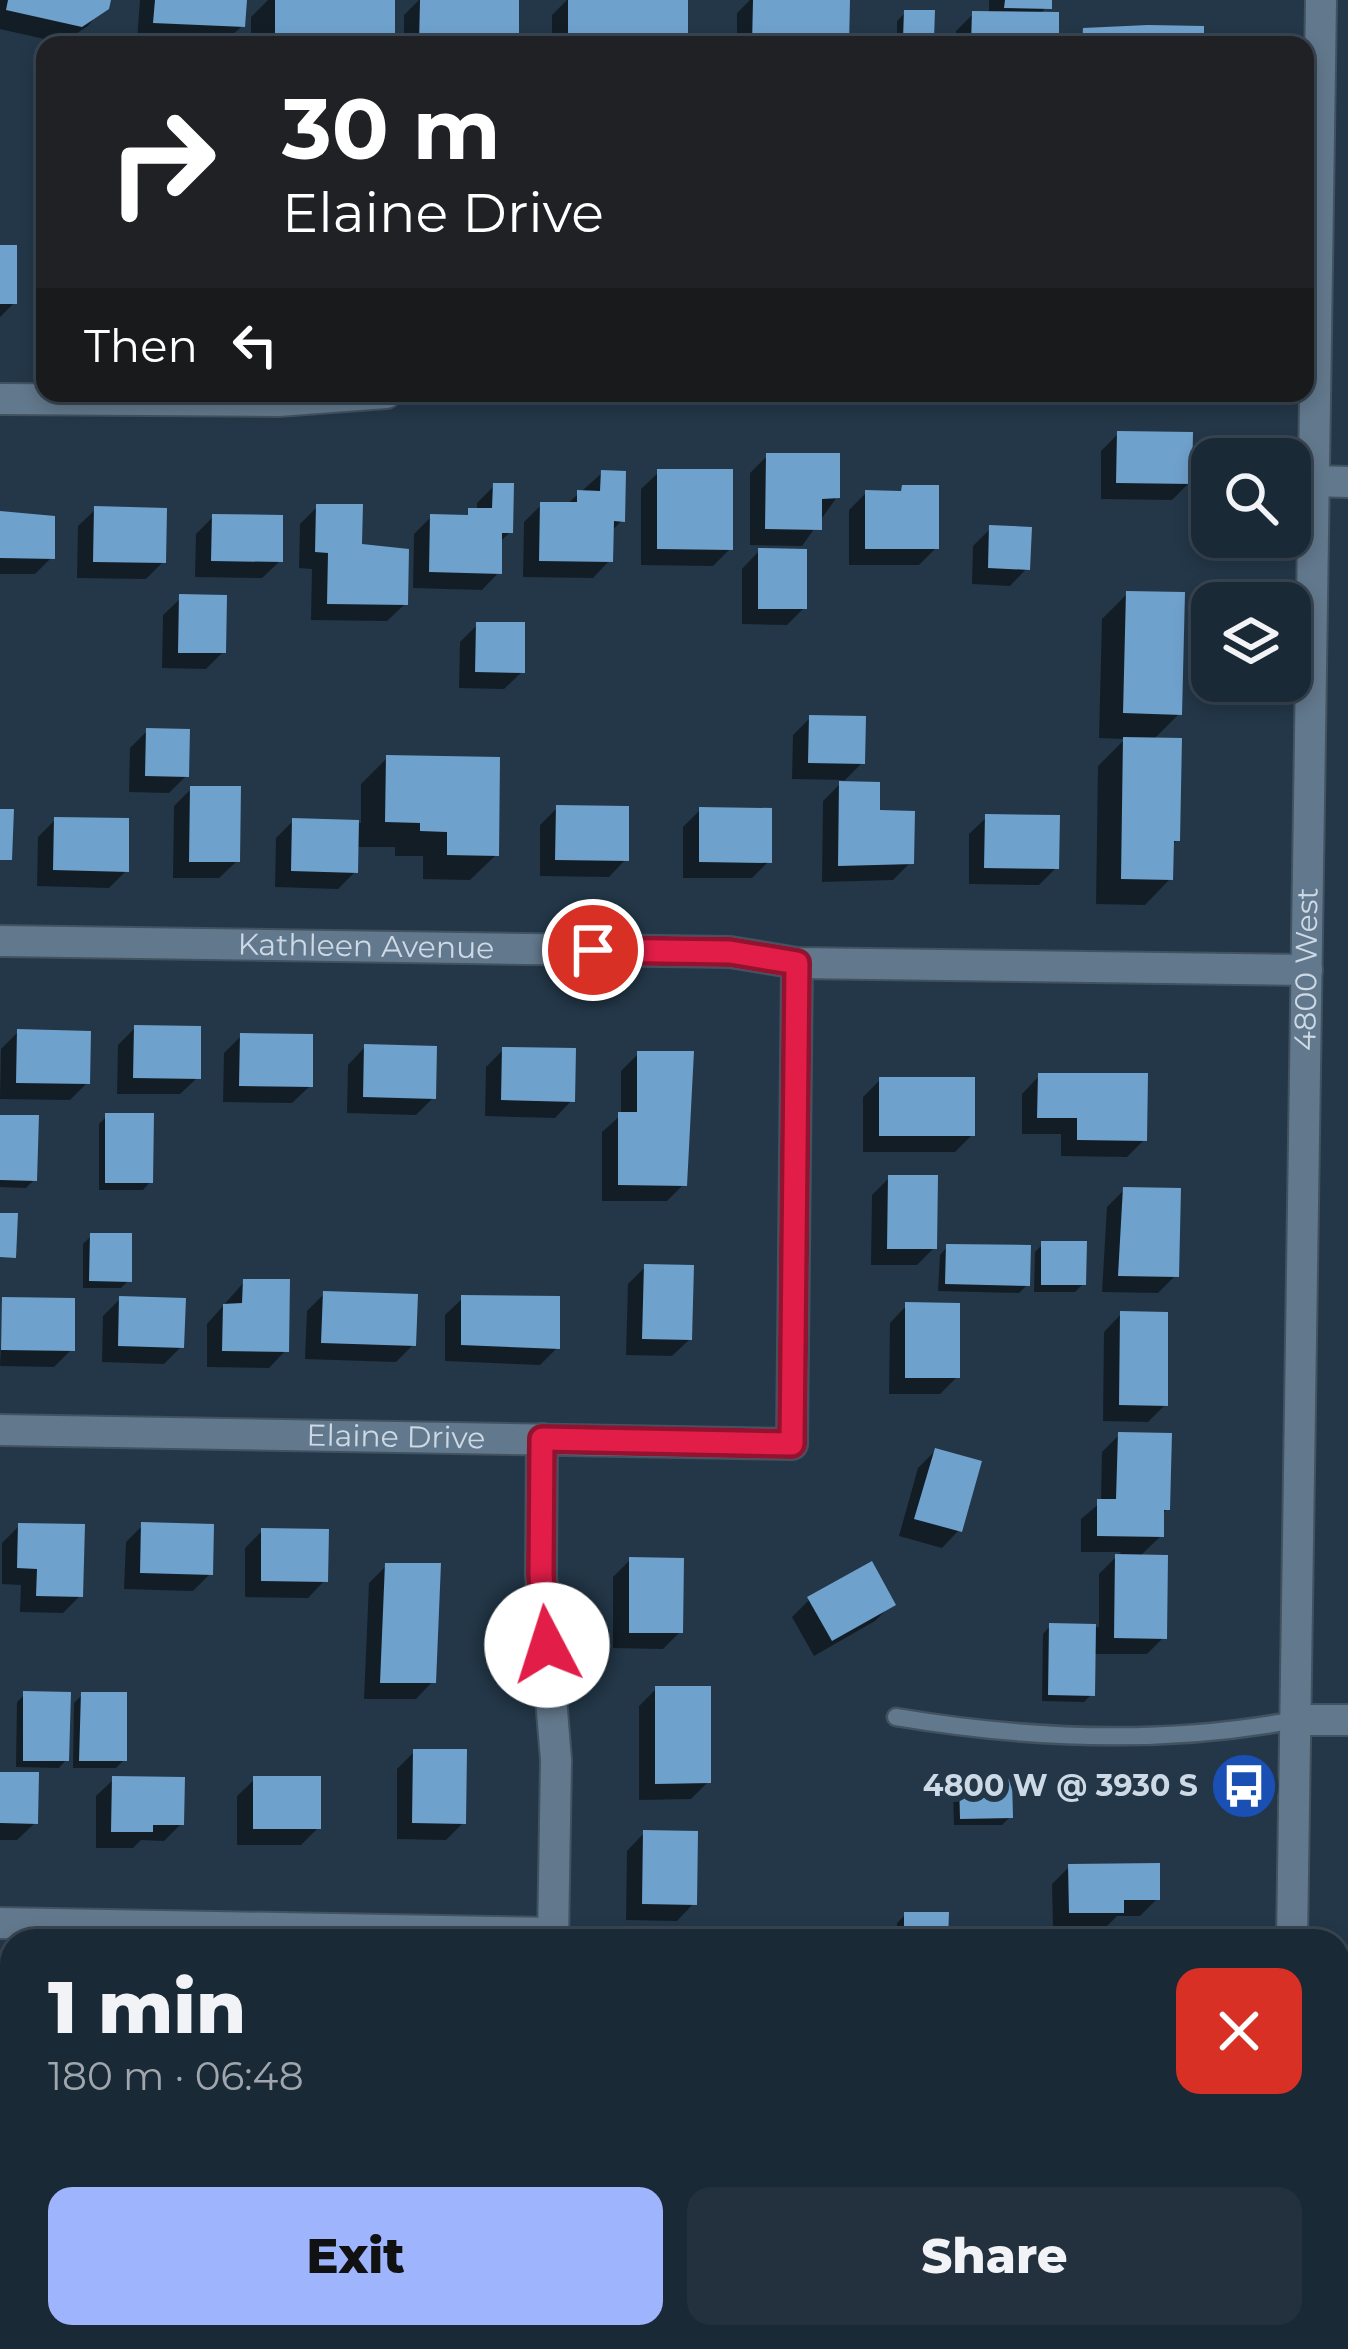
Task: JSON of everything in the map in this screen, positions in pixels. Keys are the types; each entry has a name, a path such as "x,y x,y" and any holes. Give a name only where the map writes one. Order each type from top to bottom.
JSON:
{"street":[{"name":"4800 West","path":"1314,227 1321,0"},
{"path":"0,399 36,399"},
{"name":"4800 West","path":"1292,1929 1311,402"},
{"path":"1314,482 1348,482"},
{"name":"Kathleen Avenue","path":"0,941 730,952 797,963 1306,970"},
{"name":"Elaine Drive","path":"0,1430 792,1444 797,963"},
{"path":"542,1439 541,1575 556,1760 553,1929"},
{"path":"1295,1720 1348,1720"},
{"path":"0,1924 213,1929"}],"lane":[{"path":"896,1717 1004,1735 1222,1734 1295,1720"}],"building":[{"path":"8,0 111,0 109,9 82,27 6,10"},
{"path":"155,0 247,0 245,27 153,23"},
{"path":"275,0 395,0 395,36 275,36"},
{"path":"420,0 519,0 519,36 419,36"},
{"path":"568,0 688,0 688,36 568,36"},
{"path":"753,0 850,0 849,36 752,36"},
{"path":"1005,0 1052,0 1052,9 1004,8"},
{"path":"904,10 935,10 934,36 903,36"},
{"path":"972,11 1059,12 1059,36 971,36"},
{"path":"1204,26 1204,36 1083,36 1083,28"},
{"path":"0,245 17,245 17,304 0,304"},
{"path":"1117,431 1193,432 1191,484 1116,483"},
{"path":"766,453 840,453 840,498 822,499 822,530 765,529"},
{"path":"657,469 733,469 733,550 657,549"},
{"path":"601,470 626,471 625,522 614,521 613,562 539,561 540,502 577,502 577,490 600,491"},
{"path":"493,483 514,483 513,533 502,533 502,574 429,572 430,514 468,515 468,508 492,508"},
{"path":"902,485 939,485 939,549 865,549 865,490 901,491"},
{"path":"316,504 363,504 362,544 409,549 408,605 327,604 328,553 315,552"},
{"path":"94,506 167,508 166,563 93,562"},
{"path":"0,511 55,516 55,559 0,558"},
{"path":"212,514 283,515 283,562 211,561"},
{"path":"989,525 1032,527 1030,570 988,568"},
{"path":"758,548 807,549 807,609 758,609"},
{"path":"1126,591 1185,592 1182,715 1123,713"},
{"path":"179,594 227,595 226,653 178,653"},
{"path":"476,622 525,622 525,673 475,672"},
{"path":"809,715 866,716 865,764 808,763"},
{"path":"146,728 190,729 189,777 145,776"},
{"path":"1123,737 1182,738 1180,841 1174,841 1173,880 1121,879"},
{"path":"386,755 500,757 499,856 447,855 447,832 420,831 420,823 385,822"},
{"path":"839,781 880,782 880,810 915,811 914,864 838,866"},
{"path":"190,786 241,786 240,862 189,862"},
{"path":"556,805 629,806 629,861 555,860"},
{"path":"699,807 772,808 772,863 699,862"},
{"path":"0,809 14,809 12,860 0,860"},
{"path":"985,814 1060,815 1059,869 984,868"},
{"path":"54,817 129,818 129,872 53,870"},
{"path":"292,818 359,820 358,873 291,871"},
{"path":"134,1025 201,1026 201,1079 133,1078"},
{"path":"17,1029 91,1031 90,1084 16,1083"},
{"path":"240,1033 313,1034 313,1087 239,1086"},
{"path":"364,1044 437,1046 436,1099 363,1097"},
{"path":"502,1047 576,1048 575,1102 501,1100"},
{"path":"637,1051 694,1051 687,1186 618,1185 618,1112 637,1112"},
{"path":"1038,1073 1148,1073 1147,1141 1077,1140 1077,1118 1037,1118"},
{"path":"879,1077 975,1077 975,1136 879,1136"},
{"path":"105,1113 154,1113 153,1183 105,1183"},
{"path":"0,1115 39,1115 37,1181 0,1180"},
{"path":"888,1175 938,1175 937,1249 887,1249"},
{"path":"1123,1187 1181,1188 1179,1277 1118,1276"},
{"path":"0,1213 18,1213 16,1258 0,1257"},
{"path":"90,1233 132,1233 132,1282 89,1281"},
{"path":"1041,1241 1087,1241 1086,1285 1041,1285"},
{"path":"946,1244 1031,1245 1030,1286 945,1284"},
{"path":"644,1264 694,1265 692,1340 642,1339"},
{"path":"243,1279 290,1279 289,1352 222,1351 223,1304 242,1303"},
{"path":"323,1291 418,1294 416,1346 321,1343"},
{"path":"461,1295 560,1296 560,1349 461,1345"},
{"path":"119,1296 186,1298 184,1348 118,1346"},
{"path":"2,1297 75,1298 75,1351 1,1350"},
{"path":"905,1302 960,1303 960,1378 905,1378"},
{"path":"1120,1311 1168,1312 1168,1406 1119,1405"},
{"path":"1118,1432 1172,1433 1170,1510 1164,1510 1164,1537 1097,1536 1097,1499 1116,1499"},
{"path":"935,1448 982,1461 962,1532 914,1519"},
{"path":"141,1522 214,1524 213,1575 140,1573"},
{"path":"18,1523 85,1524 83,1597 36,1596 37,1569 17,1568"},
{"path":"261,1528 329,1529 328,1582 261,1581"},
{"path":"1115,1554 1168,1555 1167,1639 1114,1638"},
{"path":"629,1557 684,1558 683,1633 629,1633"},
{"path":"872,1561 896,1605 832,1641 807,1597"},
{"path":"385,1563 441,1563 436,1683 380,1683"},
{"path":"1049,1623 1096,1624 1095,1696 1048,1695"},
{"path":"655,1686 711,1686 711,1783 655,1784"},
{"path":"23,1691 71,1692 69,1761 23,1761"},
{"path":"81,1692 127,1692 127,1761 79,1761"},
{"path":"413,1749 467,1749 466,1824 412,1823"},
{"path":"0,1772 39,1772 38,1824 0,1823"},
{"path":"112,1776 185,1777 184,1825 153,1825 153,1832 111,1832"},
{"path":"253,1776 321,1776 321,1829 253,1829"},
{"path":"1012,1779 1013,1818 960,1819 959,1780"},
{"path":"643,1830 698,1831 697,1905 642,1904"},
{"path":"1160,1863 1160,1900 1124,1900 1124,1913 1069,1913 1068,1864"},
{"path":"904,1912 949,1912 948,1929 904,1929"}],"place":[{"name":"4800 W @ 3930 S","path":"1244,1786"}],"route":[{"path":"547,1645 541,1575 542,1439 792,1444 797,963 730,952 593,950"}]}
